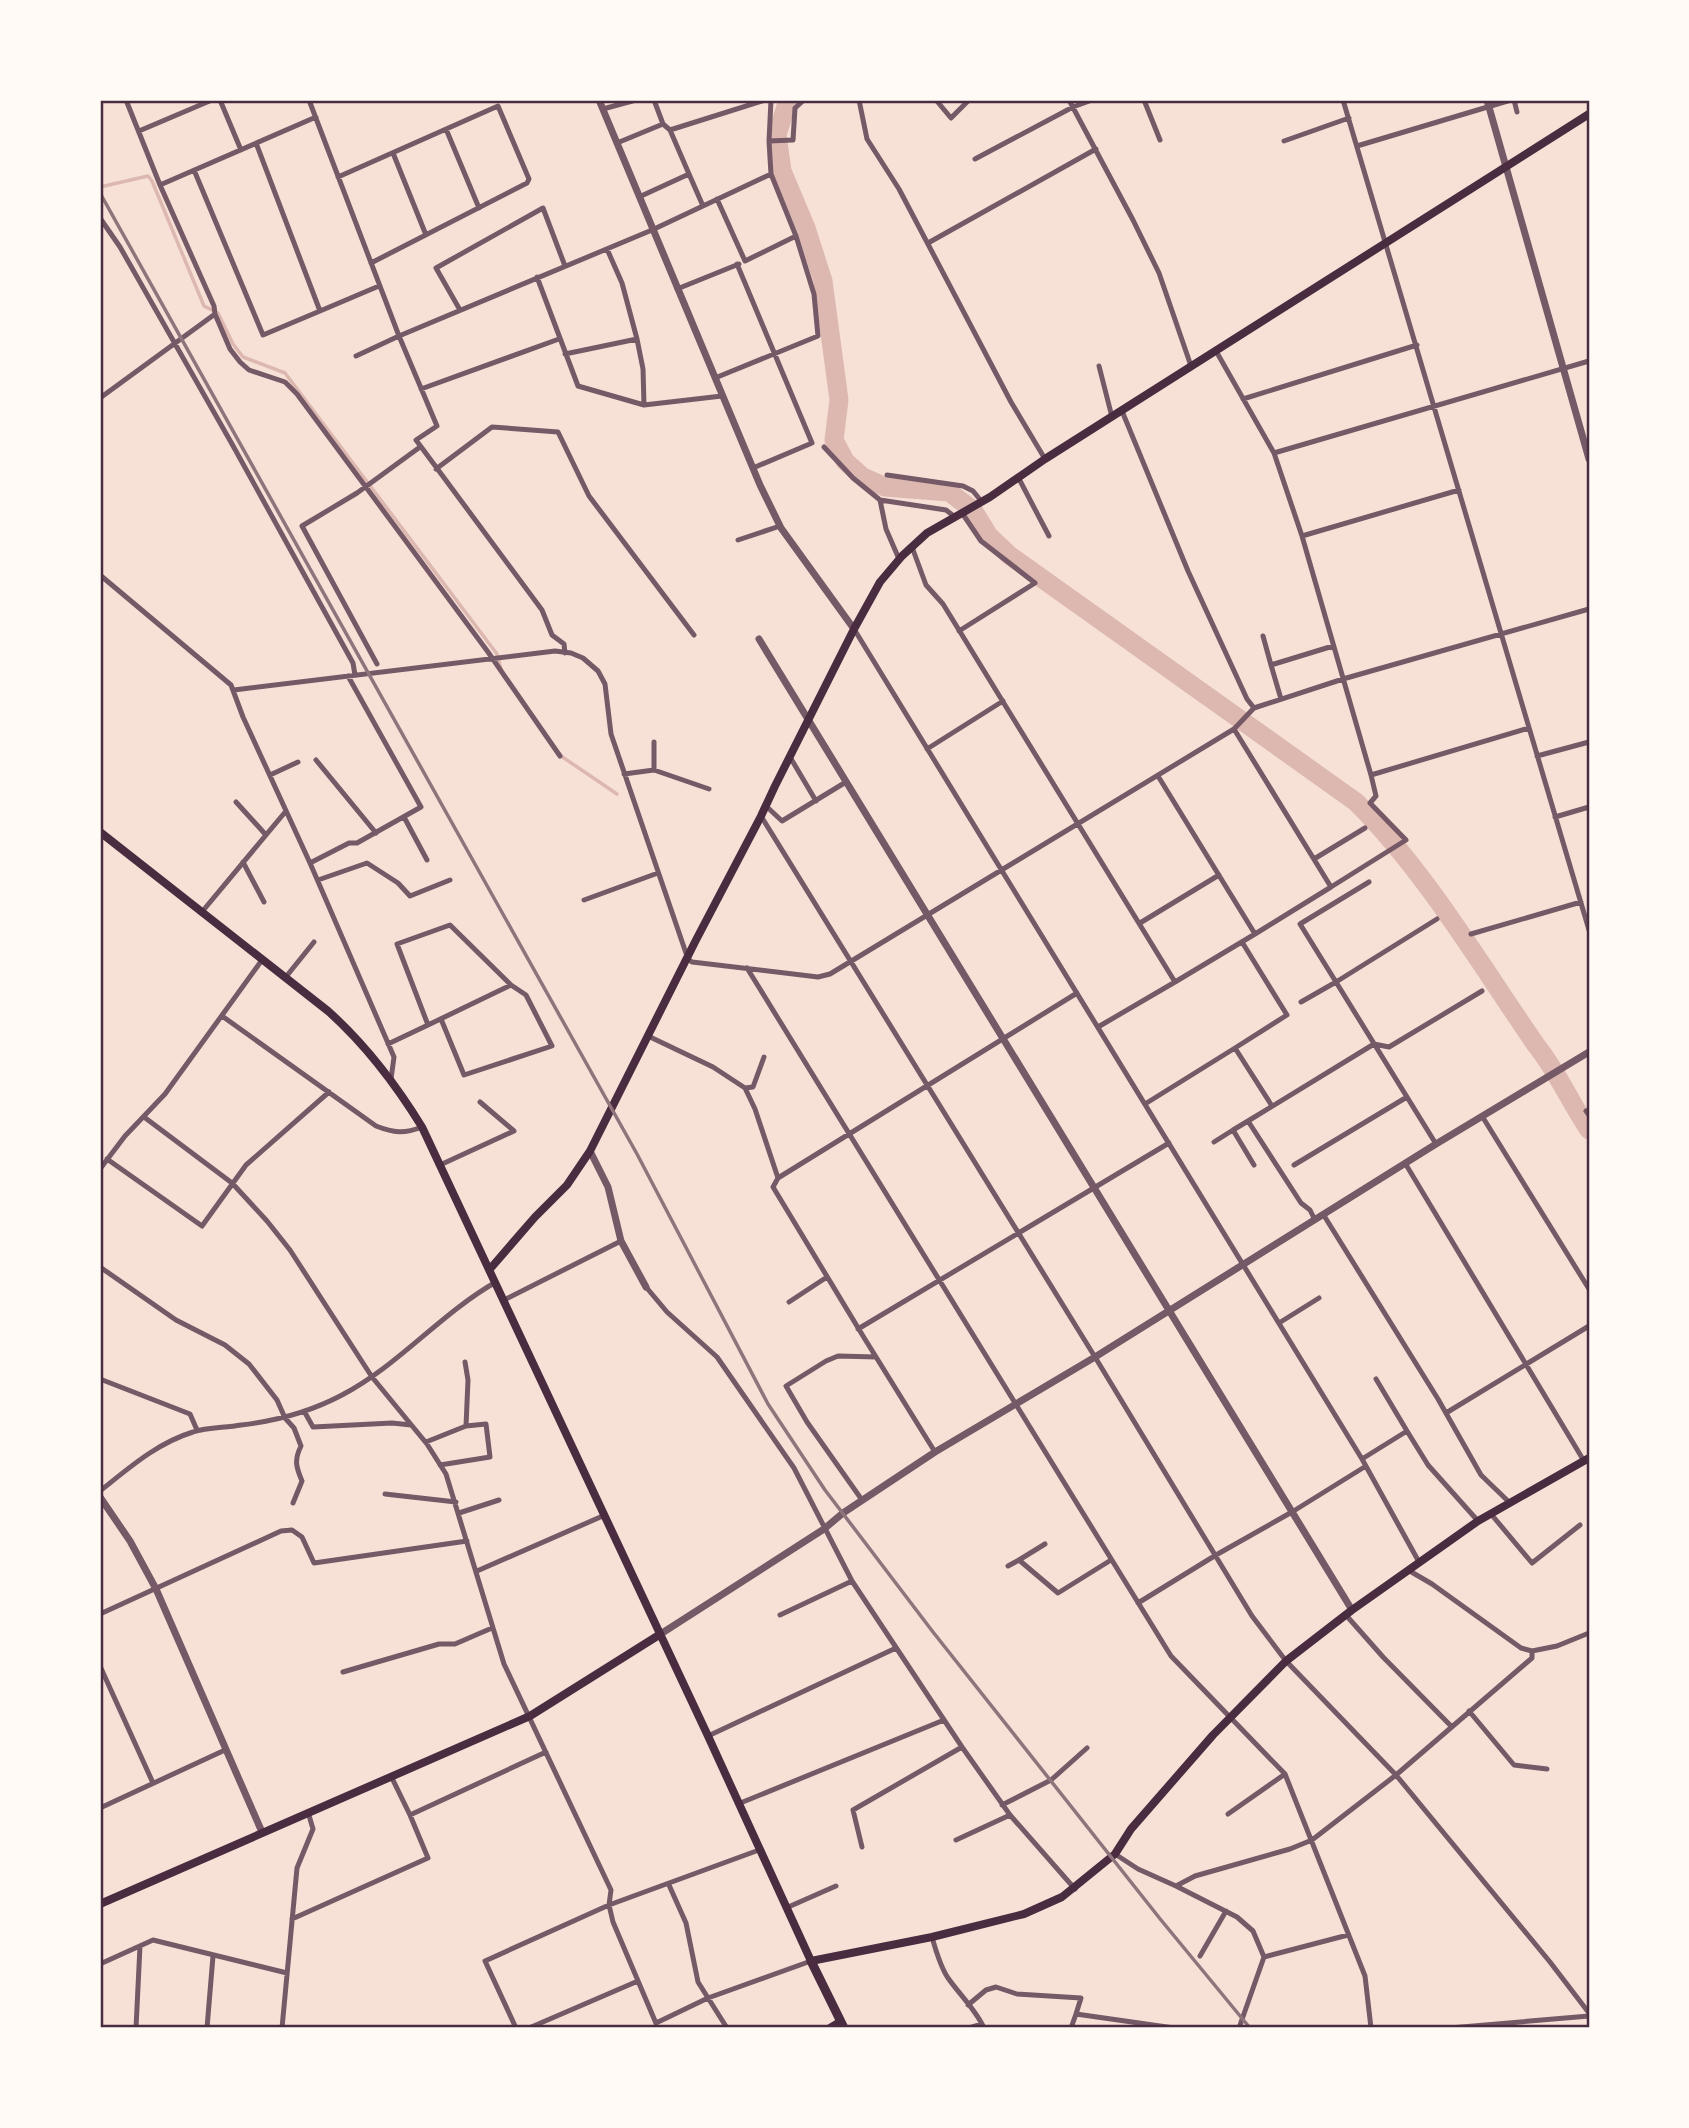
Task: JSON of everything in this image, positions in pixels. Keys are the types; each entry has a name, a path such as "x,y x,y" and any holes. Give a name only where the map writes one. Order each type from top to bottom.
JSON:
{"main road":[{"path":"490,1269 567,1185 590,1151 854,629 880,582 900,559 927,533 979,503 1589,114"},
{"path":"100,832 354,1034 391,1079 422,1127 842,2025 830,2028"},
{"path":"811,1961 932,1937 1024,1914 1052,1903 1074,1889 1115,1854 1131,1829 1231,1716 1286,1661 1349,1612 1478,1521 1587,1460"},
{"path":"100,1904 530,1716 659,1635"}],"street":[{"path":"126,100 230,349 249,370 285,382 297,394 560,756"},
{"path":"139,131 212,100"},
{"path":"220,100 241,150"},
{"path":"309,100 398,336 437,426 416,440 542,610 552,635 564,644 565,653"},
{"path":"371,263 527,183 529,179 496,100"},
{"path":"599,100 722,396 780,526 854,629 1362,1459 1419,1562"},
{"path":"603,110 636,100"},
{"path":"654,100 703,206"},
{"path":"670,130 765,100"},
{"path":"715,377 818,336 814,294 796,236 771,173 771,100"},
{"path":"769,141 793,140 795,108 804,100"},
{"path":"859,100 867,139 899,189 1011,402 1045,459"},
{"path":"936,100 951,118 969,100"},
{"path":"1069,100 1159,273 1191,366"},
{"path":"975,159 1073,107 1092,100"},
{"path":"1144,100 1160,140"},
{"path":"1343,100 1589,926"},
{"path":"1357,146 1488,103 1512,100 1517,112"},
{"path":"1488,103 1589,459"},
{"path":"338,177 498,107"},
{"path":"160,184 316,117"},
{"path":"1284,141 1349,118"},
{"path":"617,143 663,124"},
{"path":"446,129 479,208"},
{"path":"256,143 320,311"},
{"path":"928,243 1096,149"},
{"path":"393,153 426,235"},
{"path":"194,170 264,335 379,286"},
{"path":"356,356 652,230 771,173"},
{"path":"639,197 689,174"},
{"path":"717,199 745,261"},
{"path":"460,310 436,268 543,208 565,266"},
{"path":"100,218 120,247 174,342 353,663 355,675"},
{"path":"677,289 796,236"},
{"path":"607,248 622,283 637,339 643,369 644,405"},
{"path":"737,264 812,443 753,468"},
{"path":"537,277 578,386 644,405 722,396"},
{"path":"100,398 215,314"},
{"path":"421,388 559,339"},
{"path":"565,354 637,339"},
{"path":"1243,399 1416,345"},
{"path":"1098,1027 1406,840 1370,803 1376,796 1371,775 1274,453 1216,351"},
{"path":"1274,453 1589,361"},
{"path":"1099,366 1112,417"},
{"path":"1122,411 1188,571 1247,699 1254,708"},
{"path":"436,468 492,427 558,432 589,496 694,635"},
{"path":"377,664 302,526 366,488 420,447"},
{"path":"824,447 853,478 880,500 946,510 959,515 981,541 1035,583 959,631"},
{"path":"887,475 963,486 973,491 979,503"},
{"path":"1018,477 1049,536"},
{"path":"1301,536 1459,489"},
{"path":"880,500 886,529 900,559"},
{"path":"738,540 780,526"},
{"path":"912,547 926,585 943,604 1175,982"},
{"path":"100,575 234,690 243,717 318,880 394,1057 391,1079"},
{"path":"234,690 555,651 583,658 598,671 605,684 611,734 688,959 692,962 818,977 830,974 1080,825 1234,729 1254,708 1343,679 1589,609"},
{"path":"1263,636 1281,699"},
{"path":"759,639 1292,1512 1349,1612 1383,1657 1451,1726"},
{"path":"1271,665 1333,646"},
{"path":"310,863 376,833 421,807 348,676"},
{"path":"927,749 1003,701"},
{"path":"1371,775 1529,728"},
{"path":"1234,729 1331,887"},
{"path":"1537,756 1589,741"},
{"path":"654,743 654,770"},
{"path":"790,757 816,801"},
{"path":"316,760 376,833"},
{"path":"270,775 298,762"},
{"path":"624,774 654,770 709,789"},
{"path":"1158,776 1255,934"},
{"path":"766,806 782,821 846,782"},
{"path":"236,802 266,835"},
{"path":"1555,817 1589,807"},
{"path":"201,913 286,811"},
{"path":"761,816 852,960 1252,1616 1286,1661 1395,1774 1534,1941 1589,2014"},
{"path":"404,817 427,860"},
{"path":"1314,859 1365,828"},
{"path":"243,862 264,902"},
{"path":"318,880 367,863 398,883 410,896 450,880"},
{"path":"584,900 658,873"},
{"path":"1140,923 1219,875"},
{"path":"1369,882 1300,924 1436,1144"},
{"path":"1471,934 1581,902"},
{"path":"1301,1002 1437,919"},
{"path":"428,1025 397,944 450,925 511,985 526,995 552,1046 464,1075 441,1019"},
{"path":"285,978 314,942"},
{"path":"1145,1104 1287,1015 1242,942"},
{"path":"100,1169 125,1136 165,1094 262,960"},
{"path":"747,968 1171,1656 1285,1774 1366,1976 1371,2028"},
{"path":"388,1044 511,985"},
{"path":"1214,1142 1374,1044 1389,1047 1482,990"},
{"path":"935,1452 773,1187 778,1178 1077,993"},
{"path":"222,1016 376,1126 406,1133 422,1127"},
{"path":"648,1036 713,1067 745,1088 755,1109 778,1178"},
{"path":"1235,1048 1272,1107"},
{"path":"659,1635 824,1529 862,1500 935,1452 1095,1357 1482,1115 1589,1052"},
{"path":"745,1088 753,1087 764,1057"},
{"path":"107,1159 202,1226 246,1165 329,1092"},
{"path":"1294,1165 1407,1097"},
{"path":"440,1165 514,1131 480,1101"},
{"path":"1482,1115 1589,1289"},
{"path":"144,1117 232,1183 290,1250 372,1377 426,1442 440,1465 456,1502 504,1664 611,1890 609,1905 613,1922 657,2025 708,1998 811,1961"},
{"path":"1248,1121 1315,1220"},
{"path":"1233,1130 1254,1165"},
{"path":"858,1329 1169,1143"},
{"path":"590,1151 608,1187 621,1241 646,1287 667,1312 717,1357 794,1468 852,1581 962,1747 1002,1805 1074,1889"},
{"path":"1405,1163 1526,1365 1587,1460"},
{"path":"1324,1214 1481,1475 1510,1503"},
{"path":"504,1300 621,1241"},
{"path":"100,1267 176,1320 225,1346 249,1364 277,1400 285,1418 294,1428 301,1446 296,1455 296,1466 302,1481 293,1503"},
{"path":"789,1302 827,1277"},
{"path":"100,1491 153,1450 174,1438 197,1430 285,1418 342,1395 372,1377 470,1298 496,1282"},
{"path":"1279,1323 1320,1298"},
{"path":"1446,1413 1589,1326"},
{"path":"862,1500 814,1433 786,1386 838,1356 876,1357"},
{"path":"465,1362 468,1380 466,1426"},
{"path":"100,1379 190,1414 197,1430"},
{"path":"1376,1379 1428,1465 1478,1521"},
{"path":"304,1412 313,1427 392,1423 411,1425"},
{"path":"426,1442 448,1431 486,1424 490,1457 440,1465"},
{"path":"1362,1459 1407,1431"},
{"path":"1138,1603 1366,1466"},
{"path":"385,1494 456,1502"},
{"path":"100,1497 130,1541 156,1589 261,1832"},
{"path":"459,1513 499,1500"},
{"path":"1491,1514 1532,1563 1580,1525"},
{"path":"477,1571 605,1515"},
{"path":"100,1614 281,1531 292,1530 302,1536 314,1563 467,1541"},
{"path":"1008,1566 1045,1544"},
{"path":"1019,1560 1058,1594 1111,1559"},
{"path":"1408,1570 1432,1584 1521,1648 1532,1651 1557,1646 1589,1633"},
{"path":"780,1615 852,1581"},
{"path":"343,1672 439,1644 455,1644 492,1628"},
{"path":"708,1736 896,1648"},
{"path":"1176,1886 1195,1876 1290,1849 1312,1840 1532,1658 1532,1651"},
{"path":"100,1666 153,1783"},
{"path":"1469,1712 1514,1765 1547,1769"},
{"path":"738,1804 944,1720"},
{"path":"862,1847 853,1810 962,1747"},
{"path":"1002,1805 1051,1780 1087,1748"},
{"path":"100,1808 225,1750"},
{"path":"410,1815 546,1752"},
{"path":"1228,1814 1285,1774"},
{"path":"292,1919 428,1858 391,1776"},
{"path":"282,2028 297,1868 313,1829 308,1812"},
{"path":"956,1840 1010,1815"},
{"path":"516,2028 485,1961 609,1905 759,1850"},
{"path":"1115,1854 1237,1917 1253,1931 1264,1957 1239,2028"},
{"path":"669,1885 686,1923 698,1982 726,2028"},
{"path":"786,1908 836,1886"},
{"path":"1200,1956 1226,1911"},
{"path":"1264,1957 1348,1935"},
{"path":"932,1937 938,1959 947,1976 983,2026 969,2028"},
{"path":"100,1962 153,1940 287,1973"},
{"path":"136,2028 140,1946"},
{"path":"207,2028 213,1956"},
{"path":"529,2028 638,1981"},
{"path":"968,2005 986,1990 996,1987 1017,1994 1081,1998 1071,2028"},
{"path":"1076,2014 1174,2028"},
{"path":"1450,2028 1589,2014"},
{"path":"1110,2028 1112,2019"}],"waterway":[{"path":"788,100 777,135 782,171 806,228 823,281 839,400 834,440 845,461 863,477 885,487 949,492 973,510 989,536 1009,555 1356,802 1429,888 1550,1065 1589,1130"},
{"path":"100,187 148,176 204,306 218,313 233,344 243,357 285,373 497,654 501,669"},
{"path":"561,756 617,794"}],"railway":[{"path":"100,193 637,1154 768,1404 825,1490 933,1632 1250,2028"}]}
